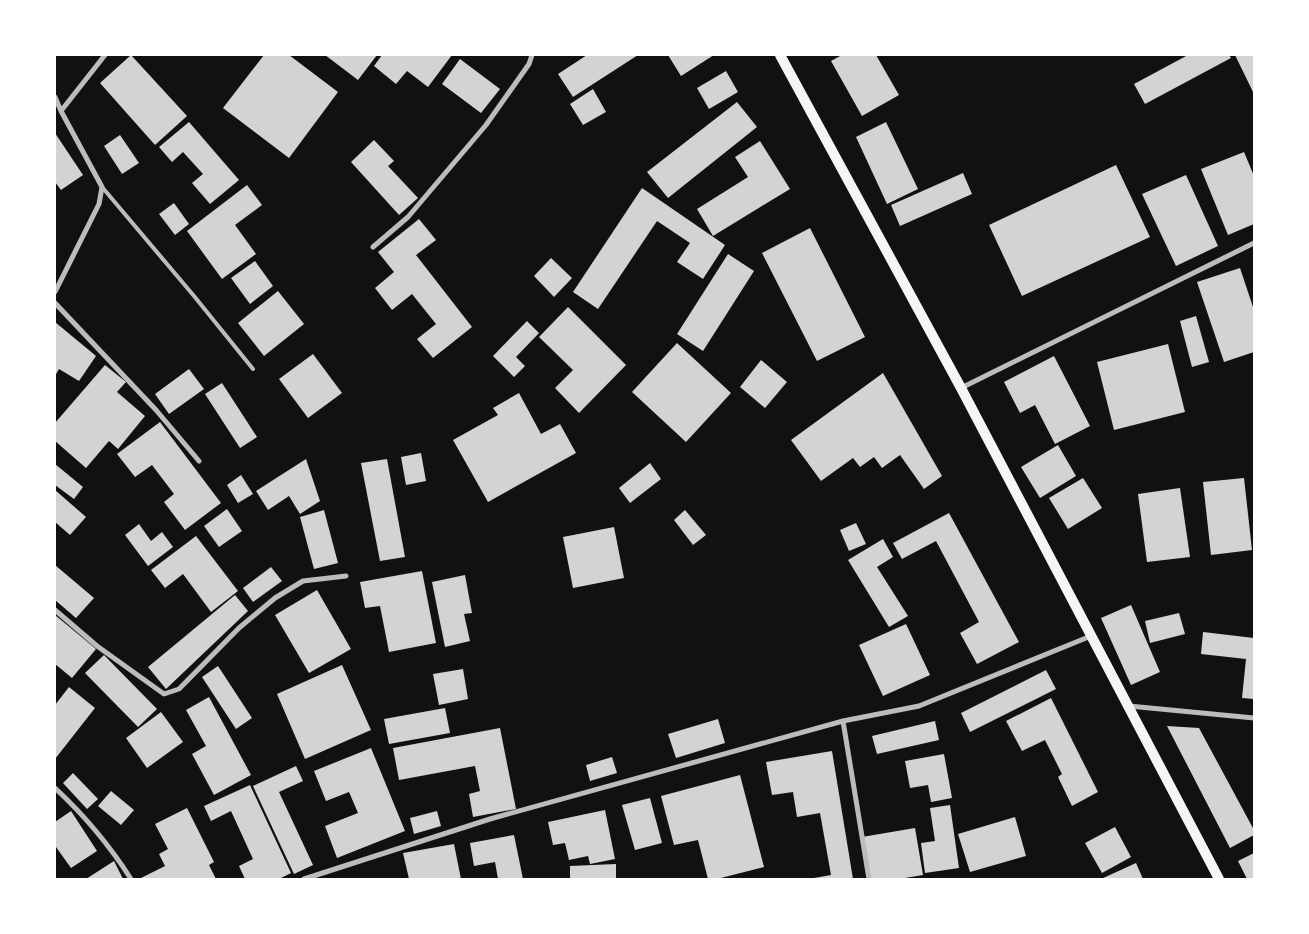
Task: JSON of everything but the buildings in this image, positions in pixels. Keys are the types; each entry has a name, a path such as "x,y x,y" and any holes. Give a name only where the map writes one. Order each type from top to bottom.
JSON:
{"main road":[{"path":"780,55 961,388 1219,879"}],"street":[{"path":"61,111 105,55"},
{"path":"373,247 408,217 486,125 529,64 532,55"},
{"path":"55,97 102,187 99,204 55,292"},
{"path":"961,388 1254,243"},
{"path":"55,303 156,410 200,461"},
{"path":"55,610 97,646 164,694 179,689 239,628 275,598 303,581 346,576"},
{"path":"304,879 490,819 843,721 919,706 1091,636"},
{"path":"1129,706 1254,718"},
{"path":"843,721 869,879"},
{"path":"55,788 70,802 112,850 131,879"}],"lane":[{"path":"102,187 253,369"}]}
